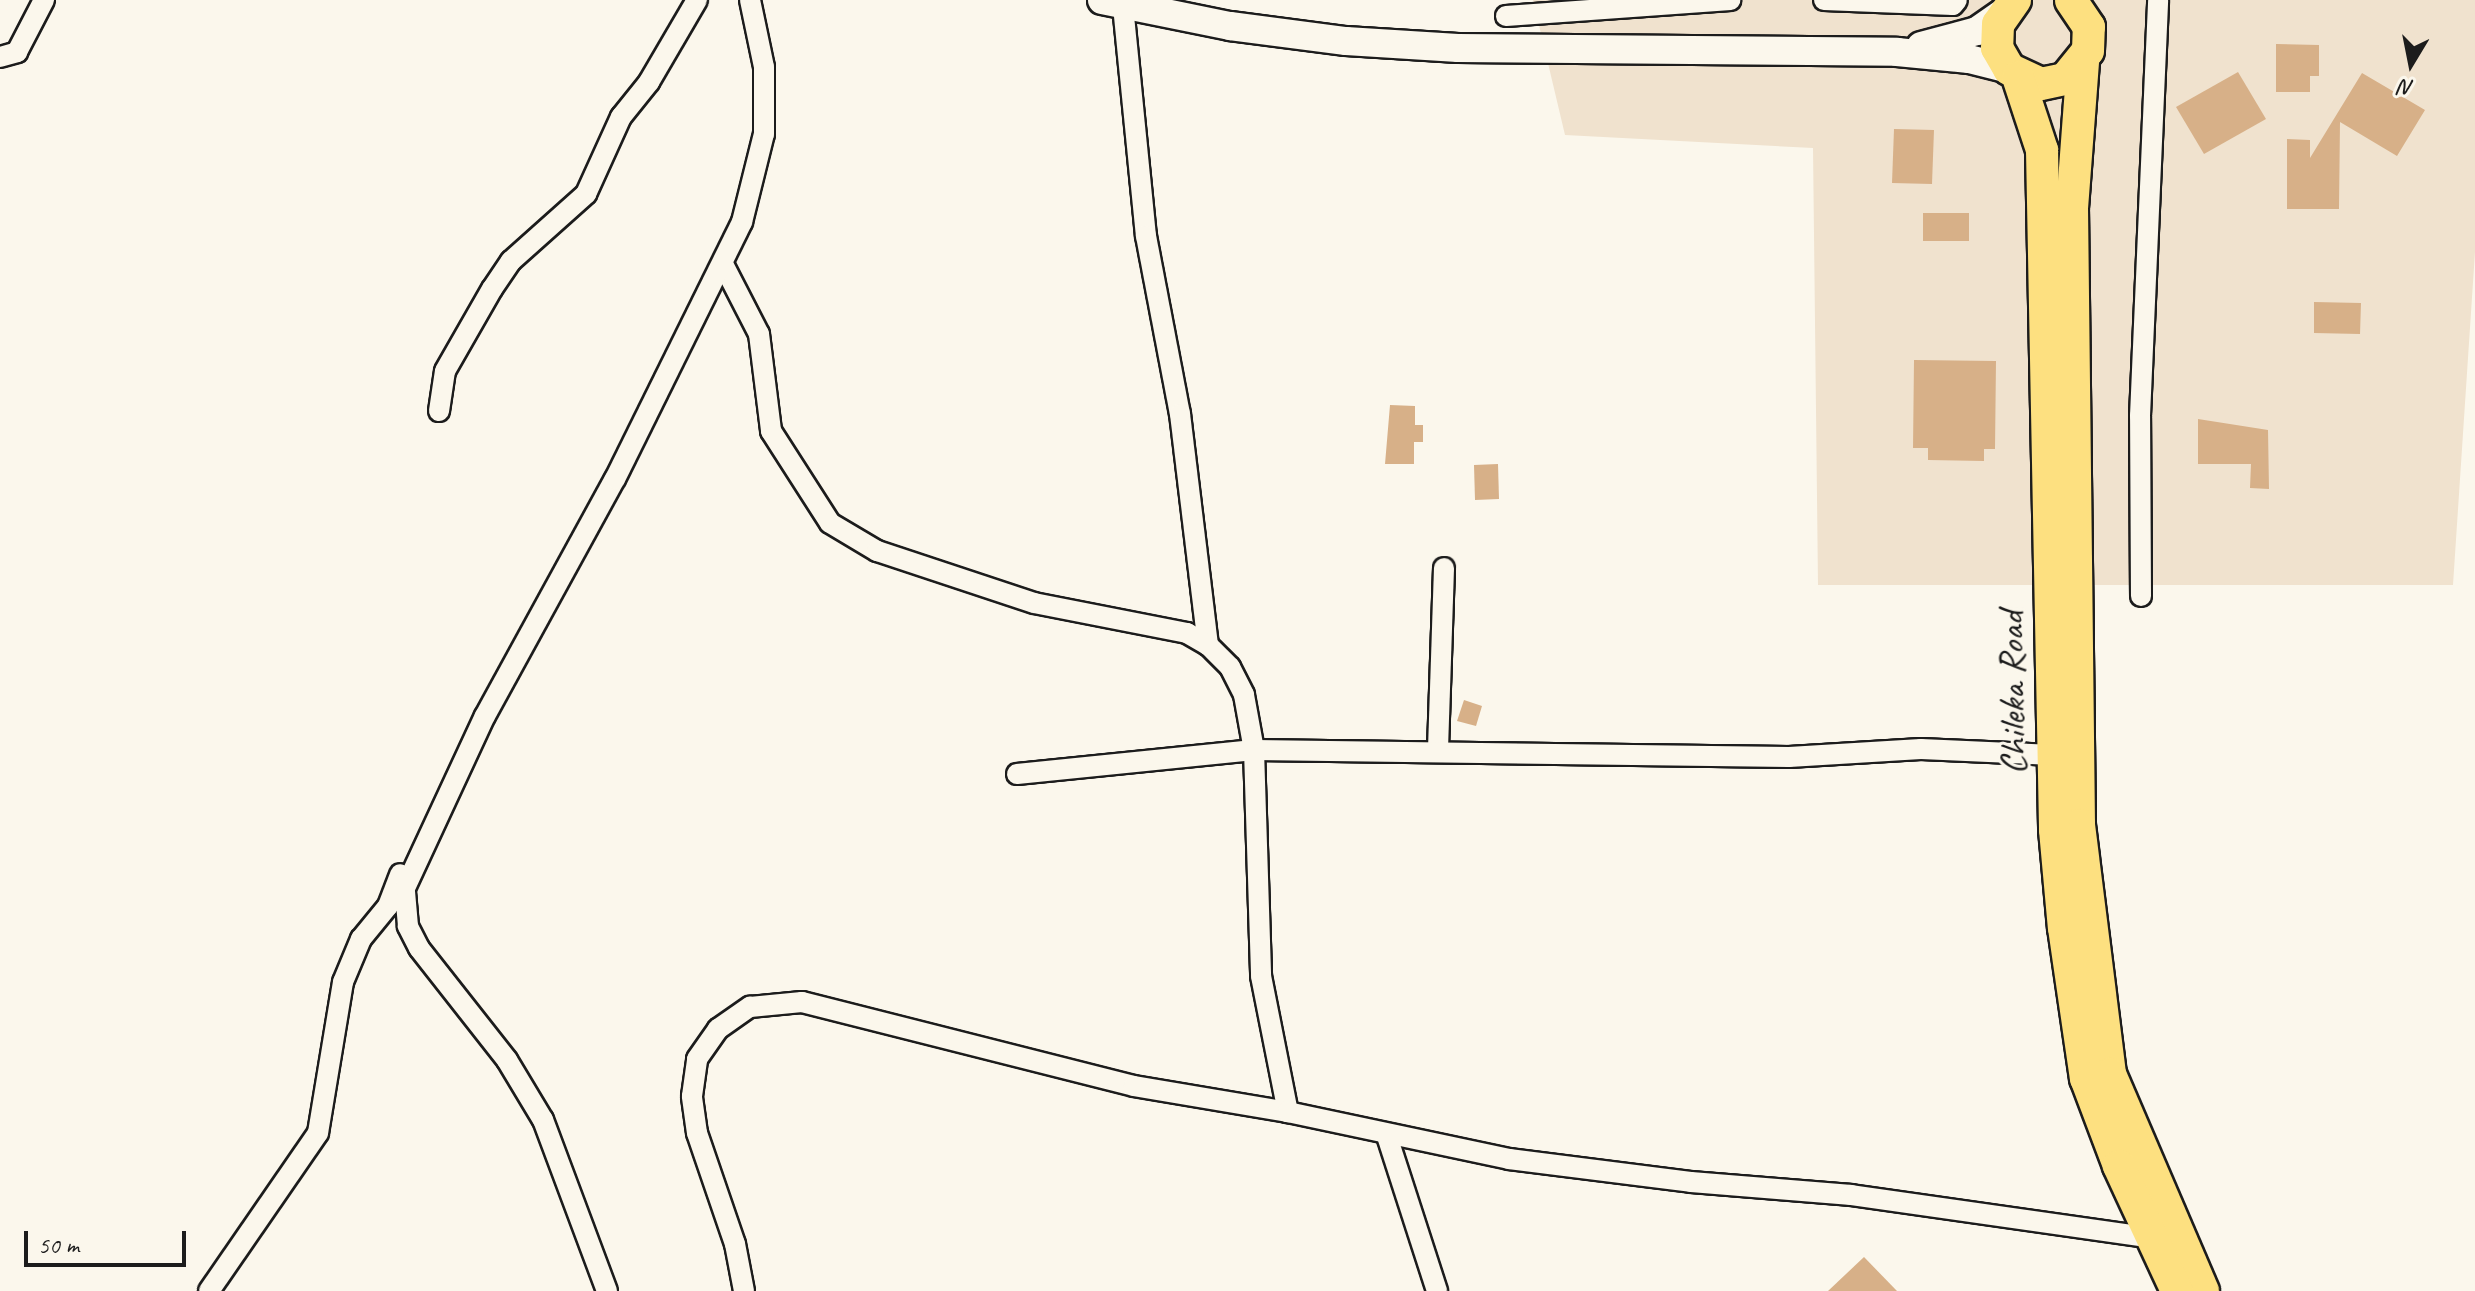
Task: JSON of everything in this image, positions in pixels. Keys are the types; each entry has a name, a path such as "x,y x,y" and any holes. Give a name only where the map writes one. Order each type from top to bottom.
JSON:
{"highway":[{"name":"Chileka Road","path":"2010,4 1996,36 2042,150 2067,756"},
{"name":"Chileka Road","path":"2079,5 2090,39 2083,62 2072,208 2064,928 2086,1078 2177,1291"},
{"path":"2013,73 2054,83 2083,62"},
{"path":"2067,756 2079,825 2110,1074 2203,1291"}],"main road":[{"path":"1112,3 1331,39 1458,48 1897,52 2013,73"},
{"path":"1897,52 1977,31 2010,4"}],"street":[{"path":"0,57 17,52 44,0"},
{"path":"439,411 445,371 492,289 511,261 586,194 621,117 649,82 697,0"},
{"path":"607,1291 560,1161 532,1099 408,926 405,897 414,860 723,264 755,183 764,134 764,67 750,0"},
{"path":"1506,16 1730,0"},
{"path":"1824,0 1953,5 1957,0"},
{"path":"2141,596 2140,416 2158,0"},
{"path":"1112,3 1146,236 1178,399 1208,645"},
{"path":"723,264 759,334 771,431 830,523 877,551 995,591 1073,612 1165,626 1208,645 1230,667 1244,695 1254,750 1261,976 1288,1112"},
{"path":"1438,749 1444,568"},
{"path":"1017,774 1254,750 1438,749 1789,757 1921,749 2067,756"},
{"path":"209,1291 318,1133 343,982 361,939 388,906 399,875 414,860"},
{"path":"744,1291 718,1186 697,1133 692,1096 697,1059 718,1029 750,1007 802,1002 868,1015 1040,1065 1288,1112 1387,1136 1603,1173 1851,1195 2153,1238"},
{"path":"1387,1136 1437,1291"}],"shaded area":[{"path":"1533,0 2475,0 2475,252 2453,585 1818,585 1813,148 1565,135"}],"building":[{"path":"2276,44 2319,45 2319,76 2310,76 2310,92 2276,92"},
{"path":"2238,72 2266,119 2204,154 2176,107"},
{"path":"2362,73 2425,110 2397,156 2340,122 2339,209 2287,209 2287,139 2310,140 2310,158"},
{"path":"1894,129 1934,130 1932,184 1892,183"},
{"path":"1923,213 1969,213 1969,241 1923,241"},
{"path":"2314,302 2361,303 2360,334 2314,333"},
{"path":"1914,360 1996,361 1995,449 1984,449 1984,461 1928,460 1928,448 1913,448"},
{"path":"1390,405 1415,406 1415,425 1423,425 1423,442 1414,442 1414,464 1385,464"},
{"path":"2198,419 2268,430 2269,489 2250,488 2251,464 2198,464"},
{"path":"1498,464 1499,499 1475,500 1474,465"},
{"path":"1464,700 1482,706 1476,726 1457,721"},
{"path":"1864,1257 1897,1291 1828,1291"}]}
